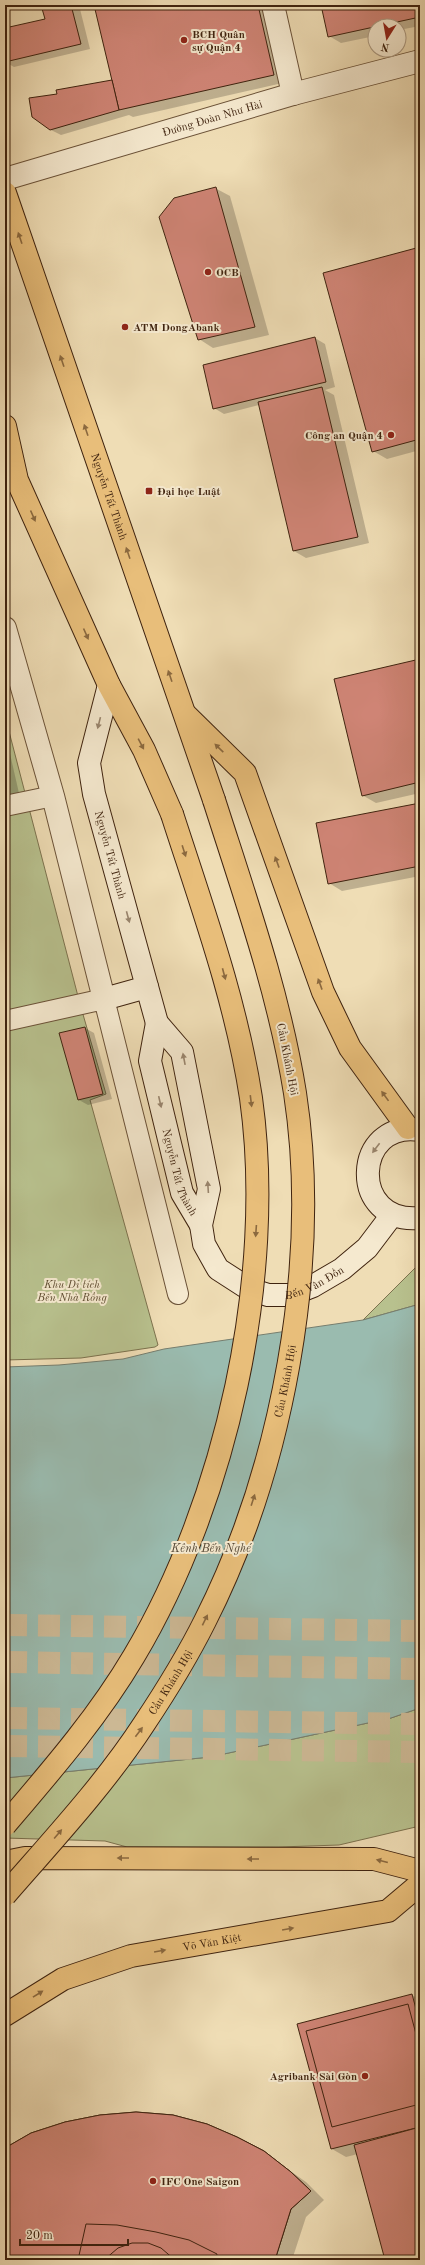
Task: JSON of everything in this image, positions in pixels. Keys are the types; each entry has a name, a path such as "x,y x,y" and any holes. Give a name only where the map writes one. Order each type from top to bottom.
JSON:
{"main road":[{"path":"273,5 293,94"},
{"name":"Đường Đoàn Như Hài","path":"5,179 293,94 420,60"},
{"name":"Nguyễn Tất Thành","path":"5,193 214,800"},
{"path":"5,426 17,480 109,685 144,750 172,814 223,972 242,1047 251,1099 256,1151 257,1209 253,1268 237,1383 209,1492 185,1554 142,1641 104,1703 5,1825"},
{"path":"5,628 53,796 104,999 147,987"},
{"name":"Nguyễn Tất Thành","path":"109,685 89,763 94,794 157,1023 182,1052 209,1189 201,1225 204,1244 218,1269"},
{"path":"183,713 245,773 323,992 350,1048 414,1129 386,1136 373,1150 368,1162 367,1184 376,1202 392,1215 409,1219 420,1218"},
{"name":"Cầu Khánh Hội","path":"5,1895 60,1832 143,1727 206,1620 251,1508 270,1449 284,1388 294,1334 301,1268 300,1144 295,1095 284,1038 268,970 214,800"},
{"name":"Nguyễn Tất Thành","path":"157,1023 150,1061 182,1193 201,1225"},
{"name":"Bến Vân Đồn","path":"218,1269 249,1289 268,1295 290,1295 313,1286 342,1269 367,1248 392,1215"},
{"path":"5,1862 25,1858 374,1859 420,1871"},
{"name":"Võ Văn Kiệt","path":"5,2015 63,1979 131,1956 388,1911 420,1884"}],"lane":[{"path":"5,806 53,796"},
{"path":"5,1021 104,999 178,1294"}],"green space":[{"name":"Khu Di tích Bến Nhà Rồng","path":"5,716 80,1004 106,1094 90,1100 158,1345 155,1347 81,1358 5,1360"},
{"path":"420,1264 420,1304 363,1320 418,1265"},
{"path":"420,1708 420,1826 339,1845 279,1847 127,1847 105,1841 5,1838 5,1778 210,1757 391,1718"}],"water":[{"name":"Kênh Bến Nghé","path":"420,1304 420,1708 391,1718 210,1757 5,1778 5,1367 59,1365 123,1359 164,1349 363,1320"}],"building":[{"path":"41,5 71,5 81,44 5,62 5,28 45,19"},
{"name":"BCH Quân sự Quận 4","path":"94,5 258,5 274,75 119,110"},
{"path":"321,5 420,5 420,17 407,20 407,18 367,18 367,29 328,37"},
{"path":"112,80 119,110 50,130 32,117 29,98 57,94 56,90"},
{"name":"OCB","path":"216,187 255,327 198,340 159,217 174,198"},
{"path":"420,247 420,439 372,452 323,273"},
{"path":"315,337 326,382 213,409 203,365"},
{"path":"322,387 358,537 293,551 258,402"},
{"path":"420,659 420,782 362,796 334,679"},
{"path":"420,803 420,866 328,884 316,823"},
{"path":"85,1027 103,1094 78,1100 59,1033"},
{"name":"Agribank Sài Gòn","path":"412,1994 420,2024 420,2127 331,2149 297,2024"},
{"name":"Agribank Sài Gòn","path":"408,2004 420,2049 420,2104 332,2127 306,2031"},
{"name":"IFC One Saigon","path":"136,2112 173,2115 207,2124 237,2137 264,2151 291,2172 311,2191 291,2209 275,2260 5,2260 5,2148 31,2133 65,2122 100,2115"},
{"name":"IFC One Saigon","path":"136,2112 173,2115 207,2124 237,2137 264,2151 291,2172 311,2191 291,2209 275,2260 5,2260 5,2148 31,2133 65,2122 100,2115"},
{"path":"420,2127 420,2260 385,2260 354,2145"},
{"path":"86,2224 117,2225 189,2240 217,2254 216,2260 78,2260"},
{"path":"132,2243 148,2243 161,2248 175,2260 104,2260 118,2248"}],"tunnel":[{"path":"5,1625 420,1631"},
{"path":"5,1662 420,1669"},
{"path":"5,1718 420,1724"},
{"path":"5,1746 420,1752"}],"place":[{"name":"BCH Quân sự Quận 4","path":"184,40"},
{"name":"OCB","path":"208,272"},
{"name":"ATM DongAbank","path":"125,327"},
{"name":"Công an Quận 4","path":"391,435"},
{"name":"Đại học Luật","path":"149,491"},
{"name":"Agribank Sài Gòn","path":"365,2076"},
{"name":"IFC One Saigon","path":"153,2181"}]}
